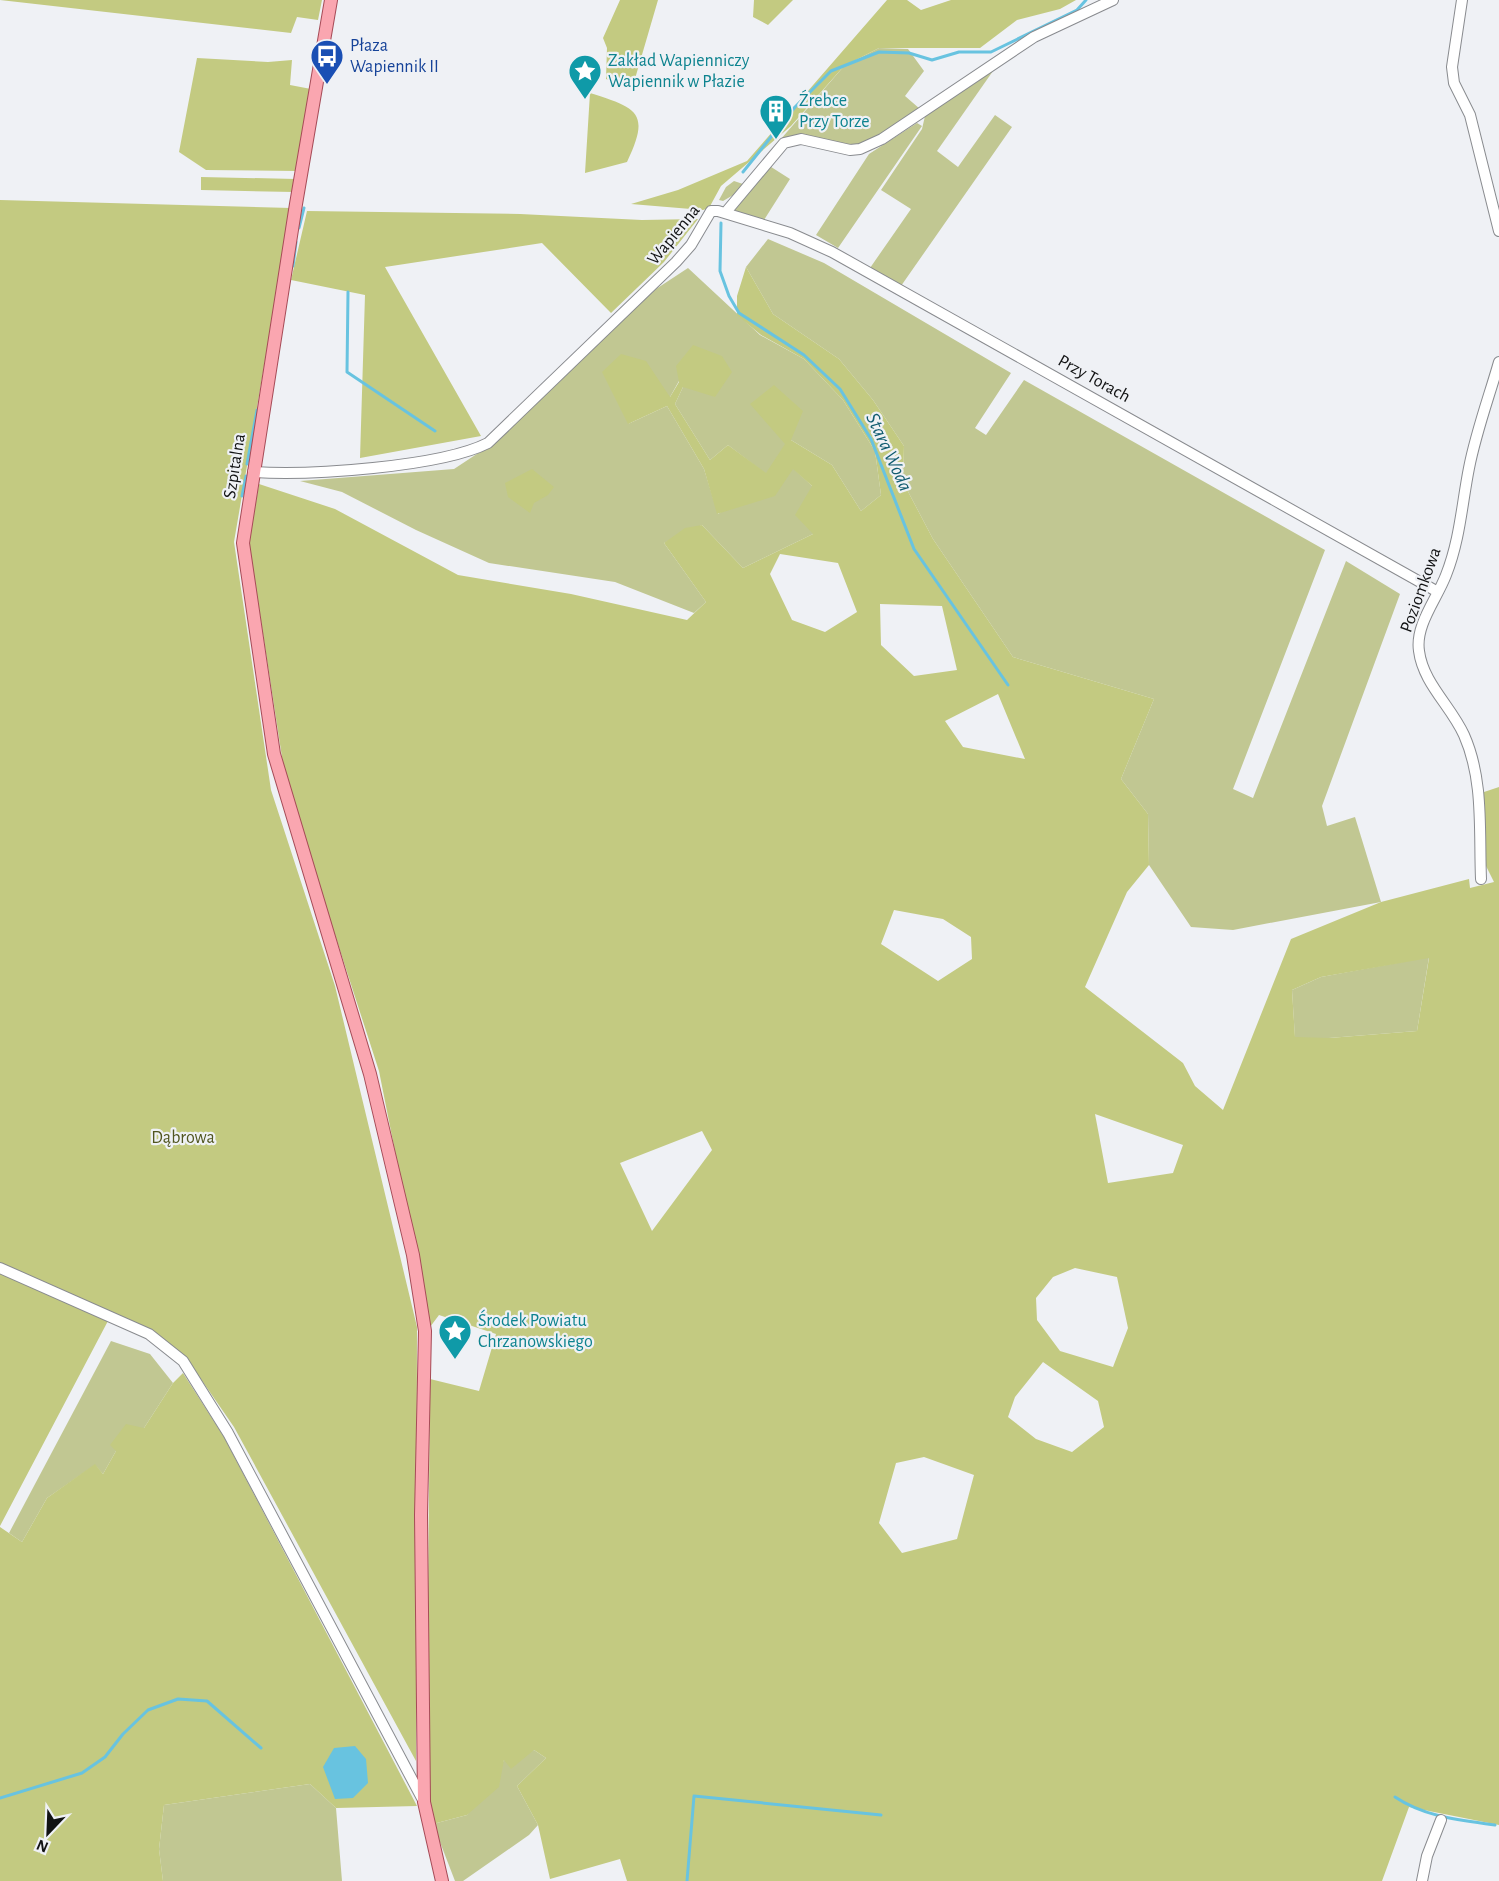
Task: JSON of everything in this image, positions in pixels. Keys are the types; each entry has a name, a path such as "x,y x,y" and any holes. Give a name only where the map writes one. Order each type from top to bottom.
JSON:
{"main road":[{"name":"Szpitalna","path":"331,0 243,543 269,727 282,786 370,1074 413,1255 425,1331 422,1515 424,1802"},
{"path":"424,1802 442,1881"}],"street":[{"name":"Wapienna","path":"253,472 281,473 383,465 451,456 471,451 488,443 676,262 691,245 711,212 726,212 784,143 801,139 850,150 867,146 882,139 1034,37 1113,0"},
{"path":"1462,0 1452,67 1453,75 1473,126 1499,230"},
{"name":"Przy Torach","path":"726,212 790,233 832,252 1438,592"},
{"name":"Poziomkowa","path":"1481,879 1478,785 1473,760 1464,735 1451,710 1427,677 1420,656 1419,637 1454,550 1469,466 1499,362"},
{"path":"0,1268 149,1334 183,1361 228,1433 424,1802"},
{"path":"1422,1881 1427,1856 1441,1820"}],"green space":[{"path":"0,0 322,0 318,20 297,17 291,33"},
{"path":"620,0 658,0 632,89 606,79 607,48 603,38"},
{"path":"754,0 793,0 768,25 753,17"},
{"path":"887,0 907,0 921,10 951,0 1076,0 1060,9 1017,20 980,48 879,48 844,66 791,126 721,186 709,208 703,210 631,204 678,190 747,161"},
{"path":"879,48 908,49 924,71 905,96 920,109 883,136 867,143 846,145 811,136 789,140 774,147 844,66"},
{"path":"197,58 268,62 292,60 290,85 311,89 297,171 206,170 179,152"},
{"path":"1000,61 937,151 958,167 995,115 1012,127 901,286 870,268 911,209 881,190 922,129 925,116"},
{"path":"590,93 629,108 635,114 638,122 638,132 627,162 585,173"},
{"path":"917,123 922,126 838,248 816,235 869,154"},
{"path":"768,165 790,179 764,220 734,211"},
{"path":"201,177 296,179 294,192 201,190"},
{"path":"734,181 743,184 735,194 723,201 719,200 726,187"},
{"name":"Dąbrowa","path":"0,200 291,208 234,542 271,790 335,986 417,1327 416,1761 234,1427 187,1359 151,1330 0,1264"},
{"path":"307,211 520,214 642,220 698,219 664,262 611,313 542,243 385,267 481,436 360,458 365,295 291,280"},
{"path":"768,239 824,263 1011,373 975,428 986,435 1024,380 1325,550 1233,789 1253,798 1346,561 1400,594 1322,806 1327,826 1355,817 1381,902 1233,930 1191,927 1149,865 1148,814 1121,779 1154,699 1013,657 933,539 903,482 904,446 873,400 839,359 773,314 746,267"},
{"path":"746,267 773,314 839,359 873,400 904,446 903,482 933,539 1013,657 1154,699 1121,779 1148,814 1149,865 1127,892 1085,987 1183,1063 1195,1086 1223,1110 1291,939 1381,902 1469,879 1470,888 1494,882 1484,862 1475,795 1499,787 1499,1825 1409,1807 1382,1881 627,1881 620,1859 550,1879 538,1825 517,1786 546,1758 534,1750 511,1769 504,1760 499,1787 467,1815 433,1824 430,1808 427,1720 430,1379 479,1391 496,1334 439,1315 430,1327 379,1071 286,783 249,543 259,484 335,509 458,575 571,594 687,620 706,602 664,543 685,528 702,525 743,568 813,534 795,515 812,486 793,469 775,496 717,514 704,469 667,406 628,424 602,372 621,354 646,361 670,397 679,382 676,366 693,345 722,356 732,372 715,397 683,387 675,404 710,460 728,445 766,473 785,444 750,404 774,385 803,411 791,440 832,465 861,511 881,495 875,451 843,400 804,359 761,335 737,315 737,296","holes":["780,554 838,563 857,612 825,632 792,620 770,574","880,604 942,606 957,670 914,676 881,645","998,694 1025,759 963,747 945,721","894,910 943,919 971,937 972,959 938,981 881,944","1429,958 1417,1031 1329,1038 1295,1037 1292,990 1321,977","1095,1114 1183,1145 1173,1173 1108,1183","702,1131 712,1150 652,1231 620,1163","1075,1268 1117,1277 1128,1328 1113,1367 1060,1351 1037,1320 1036,1298 1053,1277","1043,1362 1098,1401 1104,1427 1072,1452 1036,1439 1008,1417 1015,1397","924,1457 974,1475 957,1539 902,1553 879,1523 896,1463"]},
{"path":"688,268 760,335 804,359 843,400 875,451 881,495 861,511 832,465 791,440 766,474 728,445 710,460 675,404 683,387 679,381 670,397 628,424 667,406 704,469 718,514 793,468 812,486 813,534 743,568 702,525 664,543 706,602 694,613 615,582 489,563 416,530 342,492 300,481 454,469 498,440 594,345 656,289"},
{"path":"532,469 554,487 548,495 534,503 530,513 508,497 505,483"},
{"path":"1429,957 1417,1031 1329,1038 1295,1038 1292,990 1321,977"},
{"path":"0,1273 109,1319 0,1526"},
{"path":"111,1341 150,1354 173,1383 144,1428 116,1451 103,1474 95,1465 47,1498 22,1542 9,1533"},
{"path":"183,1373 224,1437 417,1806 336,1808 310,1784 164,1805 159,1849 163,1881 0,1881 0,1527 22,1542 47,1498 95,1464 103,1474 116,1451 110,1445 126,1424 144,1428 173,1383"},
{"path":"534,1750 546,1758 517,1786 538,1825 529,1835 463,1881 455,1881 433,1824 467,1815 505,1759"},
{"path":"310,1784 336,1808 342,1881 163,1881 159,1849 164,1805"}],"water":[{"path":"355,1746 366,1759 368,1783 353,1798 335,1799 323,1767 334,1748"}],"waterway":[{"name":"Stara Woda","path":"743,172 795,107 831,71 879,52 909,53 932,60 959,52 991,52 1077,10 1086,0"},
{"path":"299,228 304,208"},
{"name":"Stara Woda","path":"721,223 720,271 729,296 739,313 804,355 840,389 871,439 914,549 1008,685"},
{"path":"293,266 296,242"},
{"path":"348,292 347,372 435,431"},
{"path":"247,464 257,410"},
{"path":"242,496 246,476"},
{"path":"0,1798 82,1773 105,1757 123,1734 148,1710 178,1699 207,1701 261,1748"},
{"path":"687,1881 694,1796 881,1815"},
{"path":"1395,1797 1430,1813 1495,1825"}],"place":[{"name":"Płaza Wapiennik II","path":"327,85"},
{"name":"Zakład Wapienniczy Wapiennik w Płazie","path":"585,100"},
{"name":"Źrebce Przy Torze","path":"776,140"},
{"name":"Środek Powiatu Chrzanowskiego","path":"455,1360"}]}
